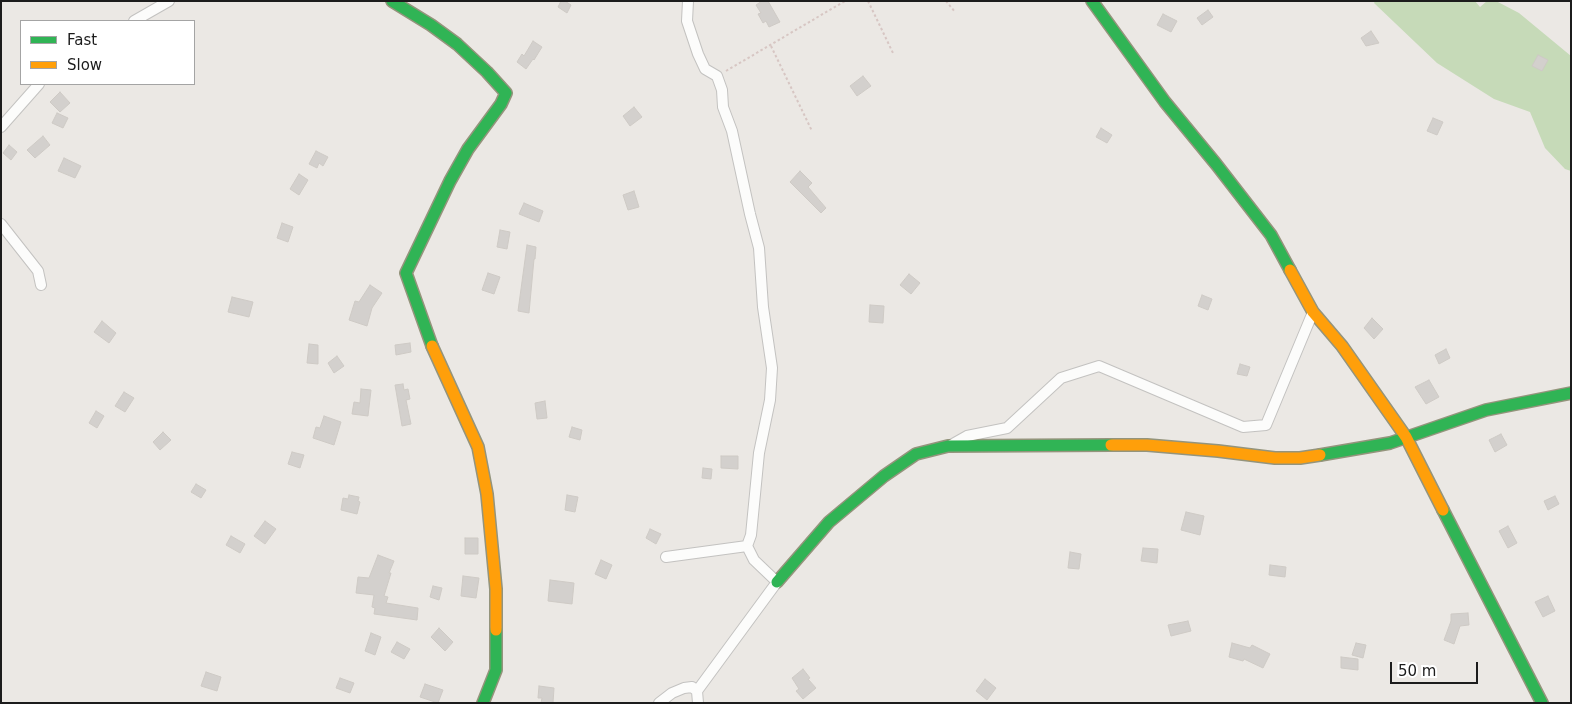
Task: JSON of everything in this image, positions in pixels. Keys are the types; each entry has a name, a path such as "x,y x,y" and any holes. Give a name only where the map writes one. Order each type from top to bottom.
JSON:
{"street":[{"path":"136,20 169,1"},
{"path":"392,1 431,25 457,44 506,93 501,104 464,157 450,181 406,273 435,353 478,448 487,494 496,589 496,670 483,703"},
{"path":"688,1 687,20 698,54 705,69 717,76 722,90 723,107 732,131 759,248 764,315 772,368 770,400 759,453 750,535 747,546 754,560 777,582"},
{"path":"1092,1 1165,102 1271,235 1313,312 1342,346 1406,437 1542,703"},
{"path":"1,127 38,85"},
{"path":"1,224 38,271 41,285"},
{"path":"698,703 697,691 777,582 829,522 884,476 916,454 948,446 967,436 1007,428 1061,378 1099,366 1243,427 1266,425 1313,312"},
{"path":"948,446 1147,445 1275,458 1292,458 1390,443 1486,410 1571,393"},
{"path":"666,557 747,546"},
{"path":"659,703 672,693 684,688 692,687 697,691"}],"path":[{"path":"717,76 845,1"},
{"path":"868,1 894,53"},
{"path":"946,1 955,12"},
{"path":"770,45 812,131"}],"green space":[{"path":"1375,1 1475,1 1480,7 1487,1 1496,1 1519,13 1571,56 1571,171 1565,169 1545,148 1530,112 1494,99 1437,63 1374,3"}],"building":[{"path":"561,1 571,5 567,13 558,7"},
{"path":"762,1 768,1 780,22 769,27 766,21 763,23 758,14 761,13 756,5"},
{"path":"1208,10 1213,17 1202,25 1197,18"},
{"path":"1163,14 1177,21 1171,32 1157,25"},
{"path":"1371,31 1379,43 1366,46 1361,38"},
{"path":"533,41 542,47 526,69 517,62 522,54 524,56"},
{"path":"1538,55 1548,60 1542,71 1532,66"},
{"path":"863,76 871,86 857,96 850,86"},
{"path":"60,92 70,103 60,112 50,102"},
{"path":"634,107 642,117 630,126 623,116"},
{"path":"57,113 68,118 63,128 52,123"},
{"path":"1433,118 1443,122 1437,135 1427,131"},
{"path":"1101,128 1112,135 1107,143 1096,137"},
{"path":"43,136 50,145 35,158 27,150"},
{"path":"9,145 17,152 11,160 3,153"},
{"path":"316,151 328,157 323,166 319,163 317,168 309,164"},
{"path":"64,158 81,166 75,178 58,171"},
{"path":"800,171 812,183 808,187 826,208 821,213 790,182"},
{"path":"299,174 308,180 299,195 290,189"},
{"path":"634,191 639,207 628,210 623,195"},
{"path":"524,203 543,211 539,222 519,214"},
{"path":"282,223 293,227 288,242 277,238"},
{"path":"500,230 510,232 507,249 497,247"},
{"path":"527,245 536,247 529,313 518,311"},
{"path":"488,273 500,277 494,294 482,290"},
{"path":"909,274 920,283 911,294 900,285"},
{"path":"370,285 382,293 372,308 367,326 349,320 355,301 359,302"},
{"path":"1202,295 1212,299 1208,310 1198,306"},
{"path":"232,297 253,302 249,317 228,312"},
{"path":"870,305 884,306 883,323 869,322"},
{"path":"1372,318 1383,329 1374,339 1364,328"},
{"path":"102,321 116,333 109,343 94,332"},
{"path":"410,343 411,352 396,355 395,345"},
{"path":"309,344 318,345 318,364 307,363"},
{"path":"1446,349 1450,358 1439,364 1435,355"},
{"path":"337,356 344,366 334,373 328,363"},
{"path":"1240,364 1250,367 1247,376 1237,374"},
{"path":"1429,380 1439,397 1426,404 1415,387"},
{"path":"403,384 404,390 408,389 410,399 406,400 411,424 402,426 395,385"},
{"path":"361,389 371,390 368,416 352,414 354,402 360,403"},
{"path":"124,392 134,398 125,412 115,406"},
{"path":"545,401 547,418 537,419 535,403"},
{"path":"96,411 104,416 97,428 89,423"},
{"path":"324,416 341,422 334,445 313,438 316,427 320,428"},
{"path":"572,427 582,430 580,440 569,437"},
{"path":"163,432 171,440 160,450 153,442"},
{"path":"1501,434 1507,445 1495,452 1489,440"},
{"path":"292,452 304,455 300,468 288,464"},
{"path":"721,456 738,456 738,469 721,468"},
{"path":"703,468 712,469 711,479 702,478"},
{"path":"196,484 206,490 201,498 191,492"},
{"path":"349,495 359,497 358,501 360,502 357,514 341,510 343,498 348,499"},
{"path":"567,495 578,497 575,512 565,510"},
{"path":"1555,496 1559,504 1548,510 1544,501"},
{"path":"1186,512 1204,516 1200,535 1181,530"},
{"path":"265,521 276,529 265,544 254,536"},
{"path":"1508,526 1517,543 1508,548 1499,531"},
{"path":"650,529 661,534 656,544 646,538"},
{"path":"231,536 245,544 240,553 226,545"},
{"path":"465,538 478,538 478,554 465,554"},
{"path":"1143,548 1158,549 1157,563 1141,561"},
{"path":"1070,552 1081,554 1079,569 1068,568"},
{"path":"378,555 394,561 389,573 391,573 384,596 388,597 386,603 418,608 417,620 374,614 375,608 372,607 374,595 356,593 358,577 369,578"},
{"path":"601,560 612,565 606,579 595,574"},
{"path":"1270,565 1286,567 1285,577 1269,575"},
{"path":"463,576 479,578 476,598 461,596"},
{"path":"550,580 574,583 572,604 548,601"},
{"path":"433,586 442,588 439,600 430,597"},
{"path":"1548,596 1555,611 1543,617 1535,602"},
{"path":"1468,613 1469,625 1460,626 1454,644 1444,640 1451,621 1451,614"},
{"path":"1188,621 1191,631 1171,636 1168,625"},
{"path":"439,628 453,642 445,651 431,637"},
{"path":"371,633 381,637 375,655 365,651"},
{"path":"397,642 410,649 404,659 391,652"},
{"path":"1232,643 1250,648 1252,645 1270,654 1263,668 1244,659 1243,661 1229,657"},
{"path":"1356,643 1366,645 1363,658 1352,655"},
{"path":"1341,657 1358,659 1358,670 1341,668"},
{"path":"803,669 810,678 808,679 816,688 803,699 796,691 799,689 792,678"},
{"path":"206,672 221,677 217,691 201,686"},
{"path":"340,678 354,683 350,693 336,688"},
{"path":"985,679 996,688 987,700 976,691"},
{"path":"425,684 443,690 438,703 420,697"},
{"path":"539,686 554,688 553,703 541,703 542,698 538,698"}],"traffic: fast":[{"path":"392,1 431,25 457,44 506,93 501,104 468,149 450,181 406,273 432,346"},
{"path":"1092,1 1165,102 1271,235 1290,270"},
{"path":"1320,455 1390,443 1486,410 1571,393"},
{"path":"777,582 829,522 884,476 916,454 948,446 1111,445"},
{"path":"1443,510 1542,703"},
{"path":"483,703 496,670 496,630"}],"traffic: slow":[{"path":"1290,270 1313,312 1342,346 1406,437 1443,510"},
{"path":"432,346 478,447 487,494 496,589 496,630"},
{"path":"1111,445 1147,445 1275,458 1300,458 1320,455"}]}
